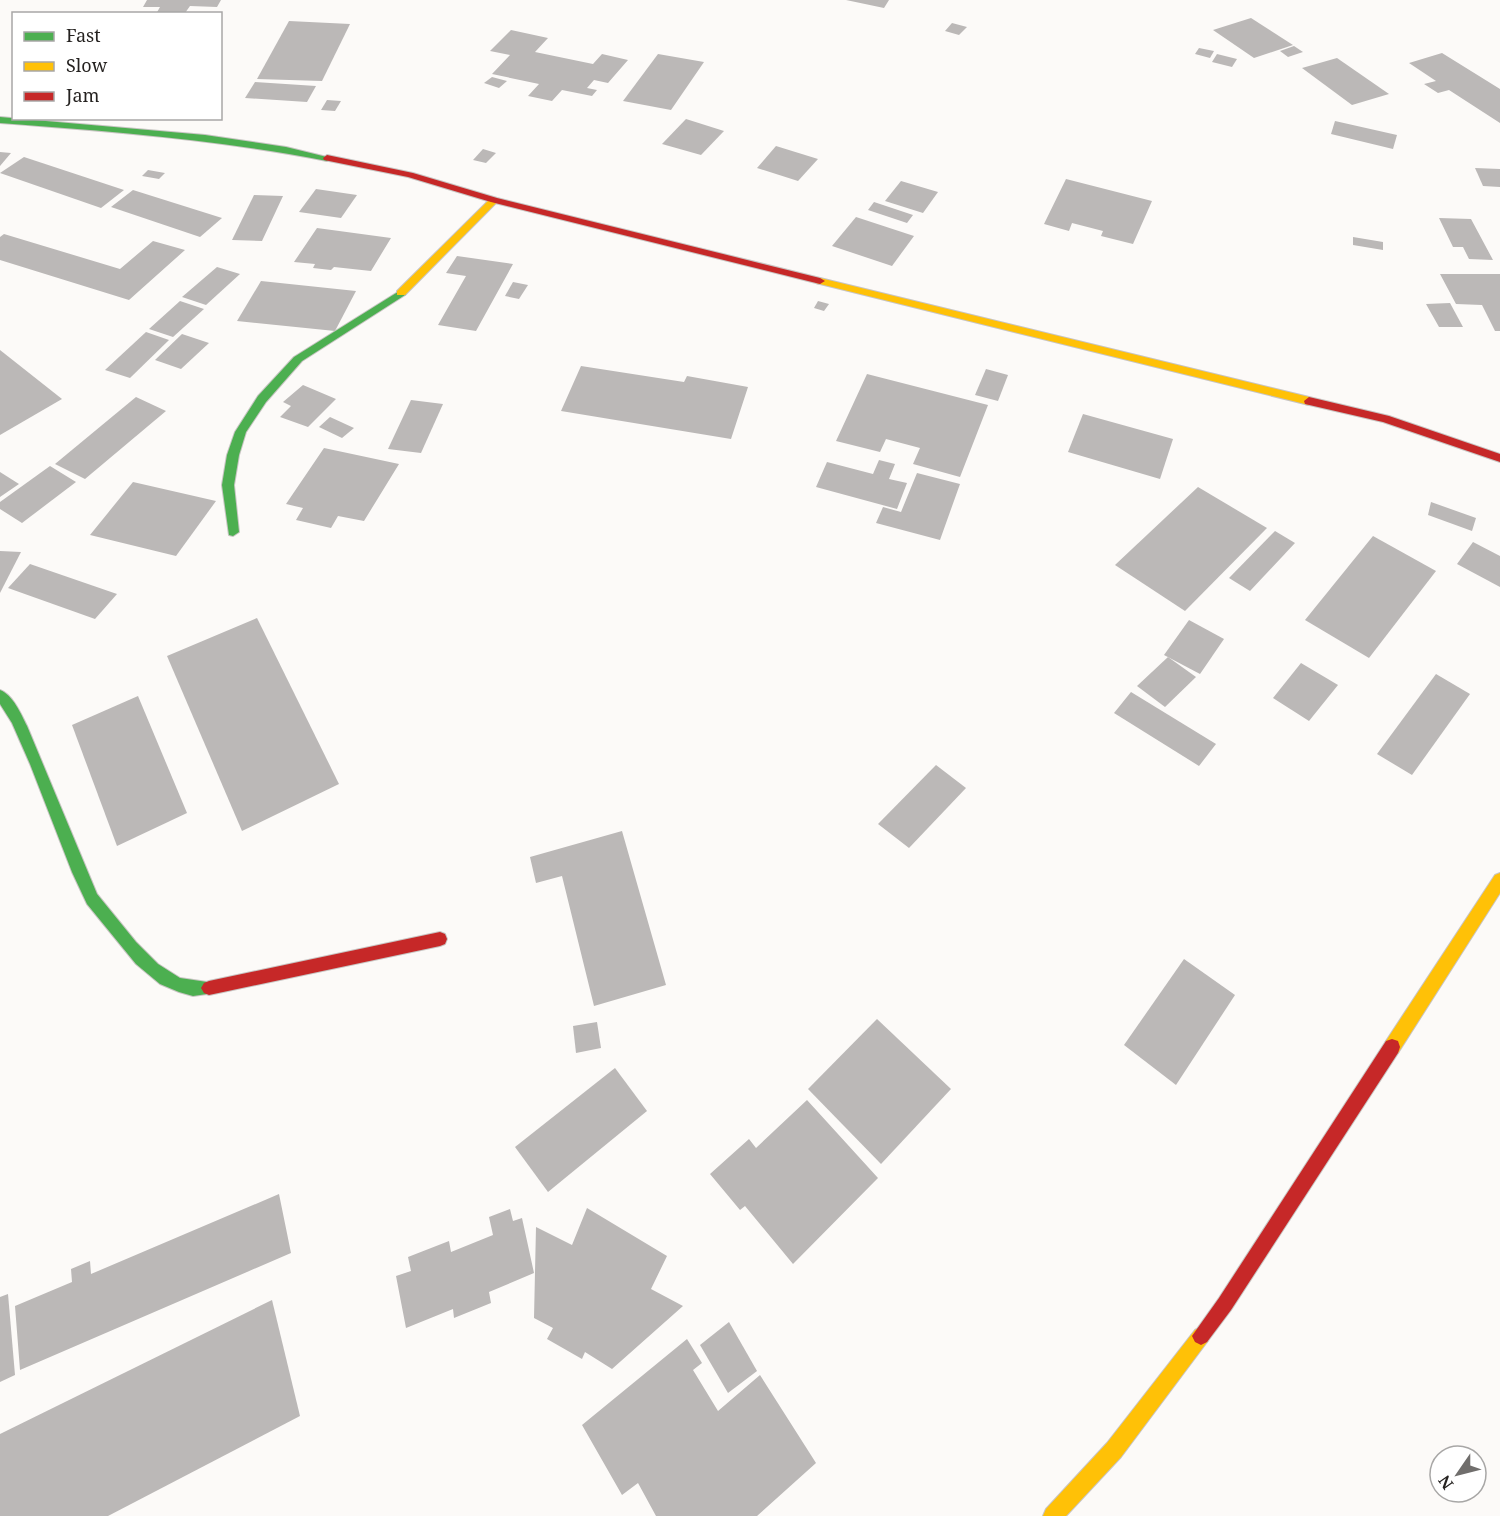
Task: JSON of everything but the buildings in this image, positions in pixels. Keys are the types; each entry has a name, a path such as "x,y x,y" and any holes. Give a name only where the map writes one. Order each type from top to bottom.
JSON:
{"street":[{"path":"0,120 144,130 290,150 410,174 494,200 705,254 1385,419 1500,458"},
{"path":"233,532 228,485 233,455 245,424 262,399 298,359 402,293 494,200"},
{"path":"0,695 11,707 46,783 88,893 143,963 161,976 179,984 201,988 238,983 440,939"},
{"path":"1053,1516 1114,1450 1225,1305 1500,880"}],"traffic: fast":[{"path":"0,120 205,138 327,158"},
{"path":"233,532 228,485 233,455 241,432 262,399 298,359 401,293"},
{"path":"0,695 13,713 23,733 92,899 141,959 153,969 179,985 209,988"}],"traffic: slow":[{"path":"401,293 494,200"},
{"path":"820,281 1309,401"},
{"path":"1392,1047 1500,880"},
{"path":"1053,1516 1114,1450 1201,1336"}],"traffic: jam":[{"path":"327,158 410,175 494,200 820,281"},
{"path":"1309,401 1385,419 1500,458"},
{"path":"209,988 440,939"},
{"path":"1201,1336 1225,1304 1392,1047"}]}
